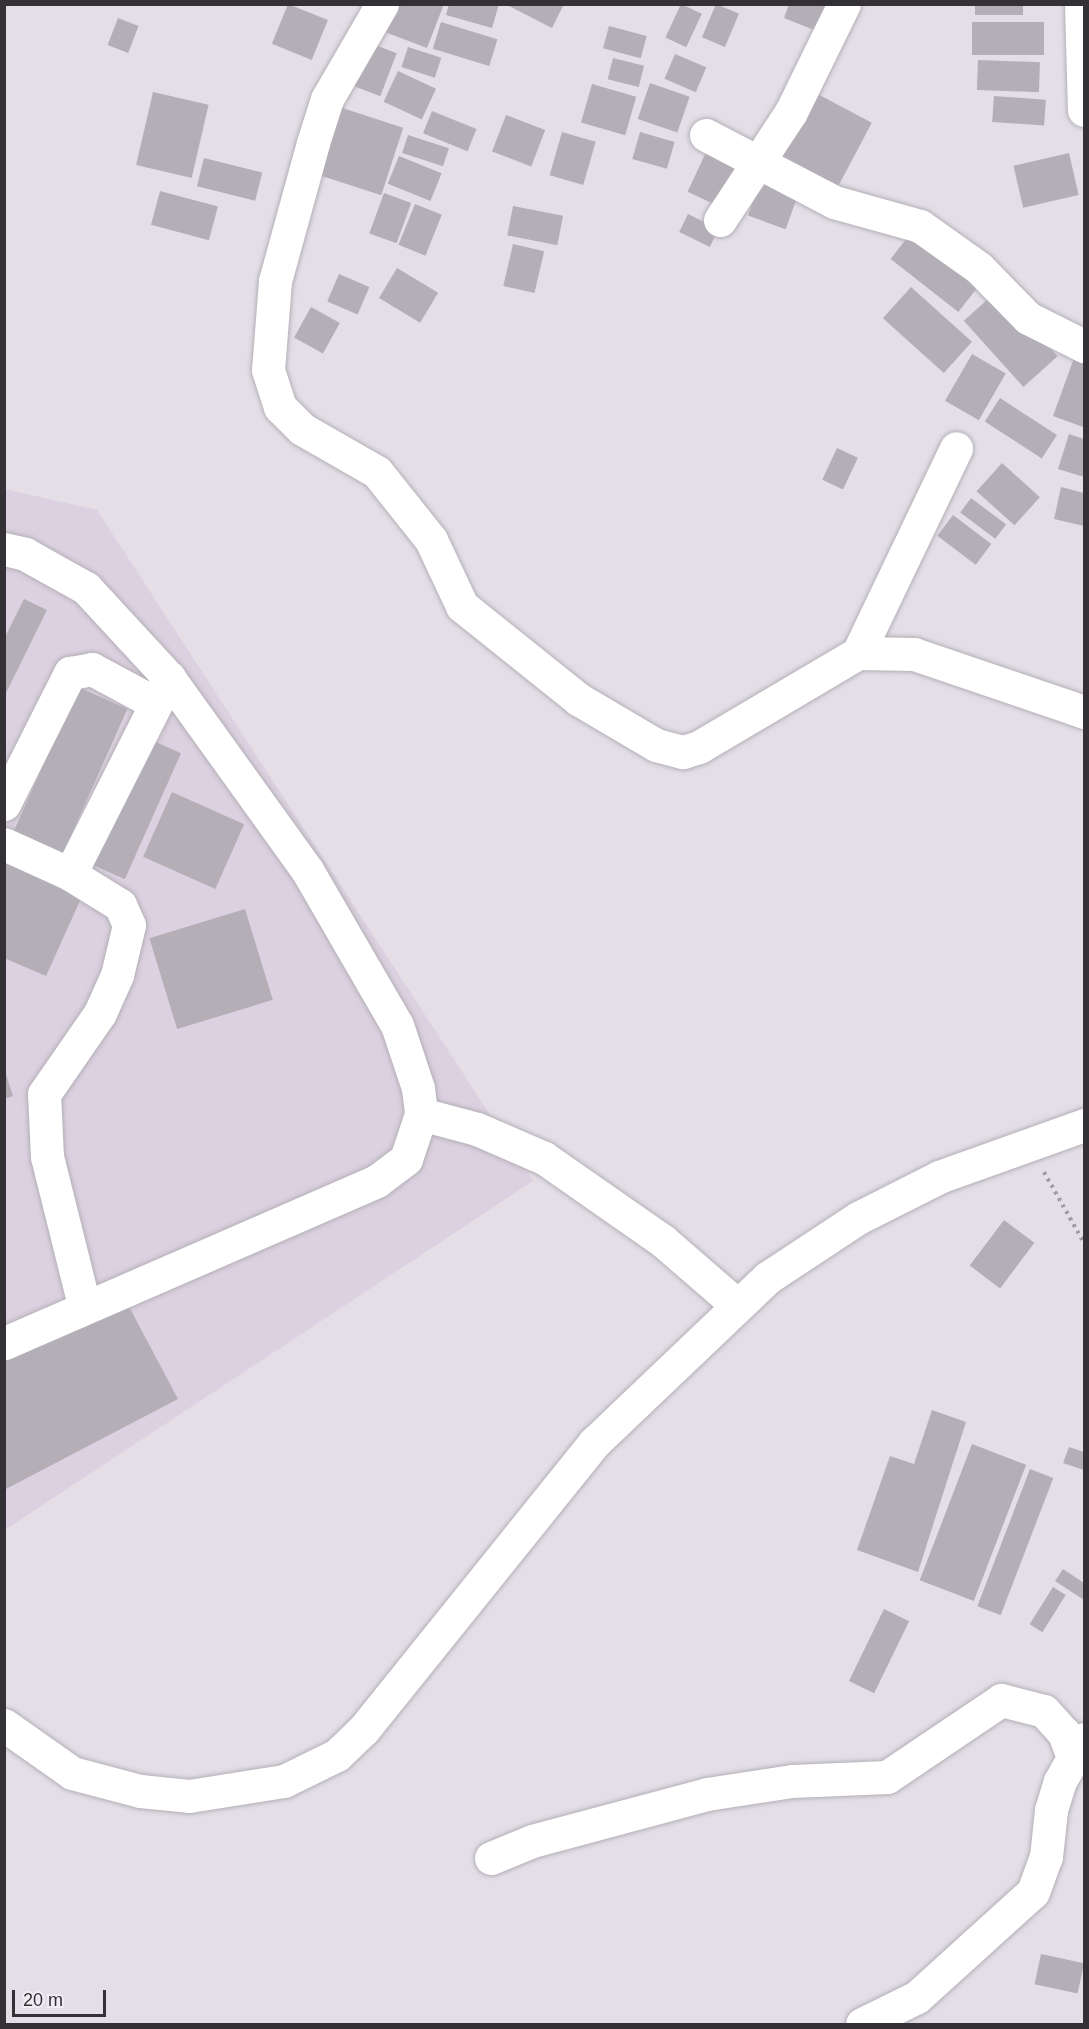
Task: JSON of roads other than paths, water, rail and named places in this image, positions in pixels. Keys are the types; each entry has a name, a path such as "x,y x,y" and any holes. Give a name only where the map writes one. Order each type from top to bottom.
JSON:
{"street":[{"path":"382,4 327,99 275,281 268,370 280,407 302,429 377,472 431,540 454,594 479,622 578,699 656,745 683,752 699,747 858,653 914,654 1084,712"},
{"path":"720,220 791,112 844,4"},
{"path":"1081,4 1084,110"},
{"path":"706,135 757,164 834,202 921,226 979,268 1028,318 1084,346"},
{"path":"858,653 956,448"},
{"path":"4,549 25,554 86,588 162,690 307,870 397,1025 418,1088 422,1114 406,1159 377,1181 84,1305 4,1343"},
{"path":"4,804 70,674 92,669 162,690"},
{"path":"69,874 162,690"},
{"path":"4,844 69,874 120,905 129,925 117,975 100,1013 44,1094 47,1157 84,1305"},
{"path":"422,1114 477,1129 544,1158 663,1241 737,1305"},
{"path":"4,1725 72,1773 140,1791 189,1796 284,1781 337,1755 364,1729 594,1443 767,1278 858,1218 939,1177 1030,1141 1084,1125"},
{"path":"491,1858 532,1841 707,1794 792,1781 887,1777 1001,1700 1044,1711 1079,1748 1060,1781 1046,1857 1033,1892 917,1997 862,2025"}]}
